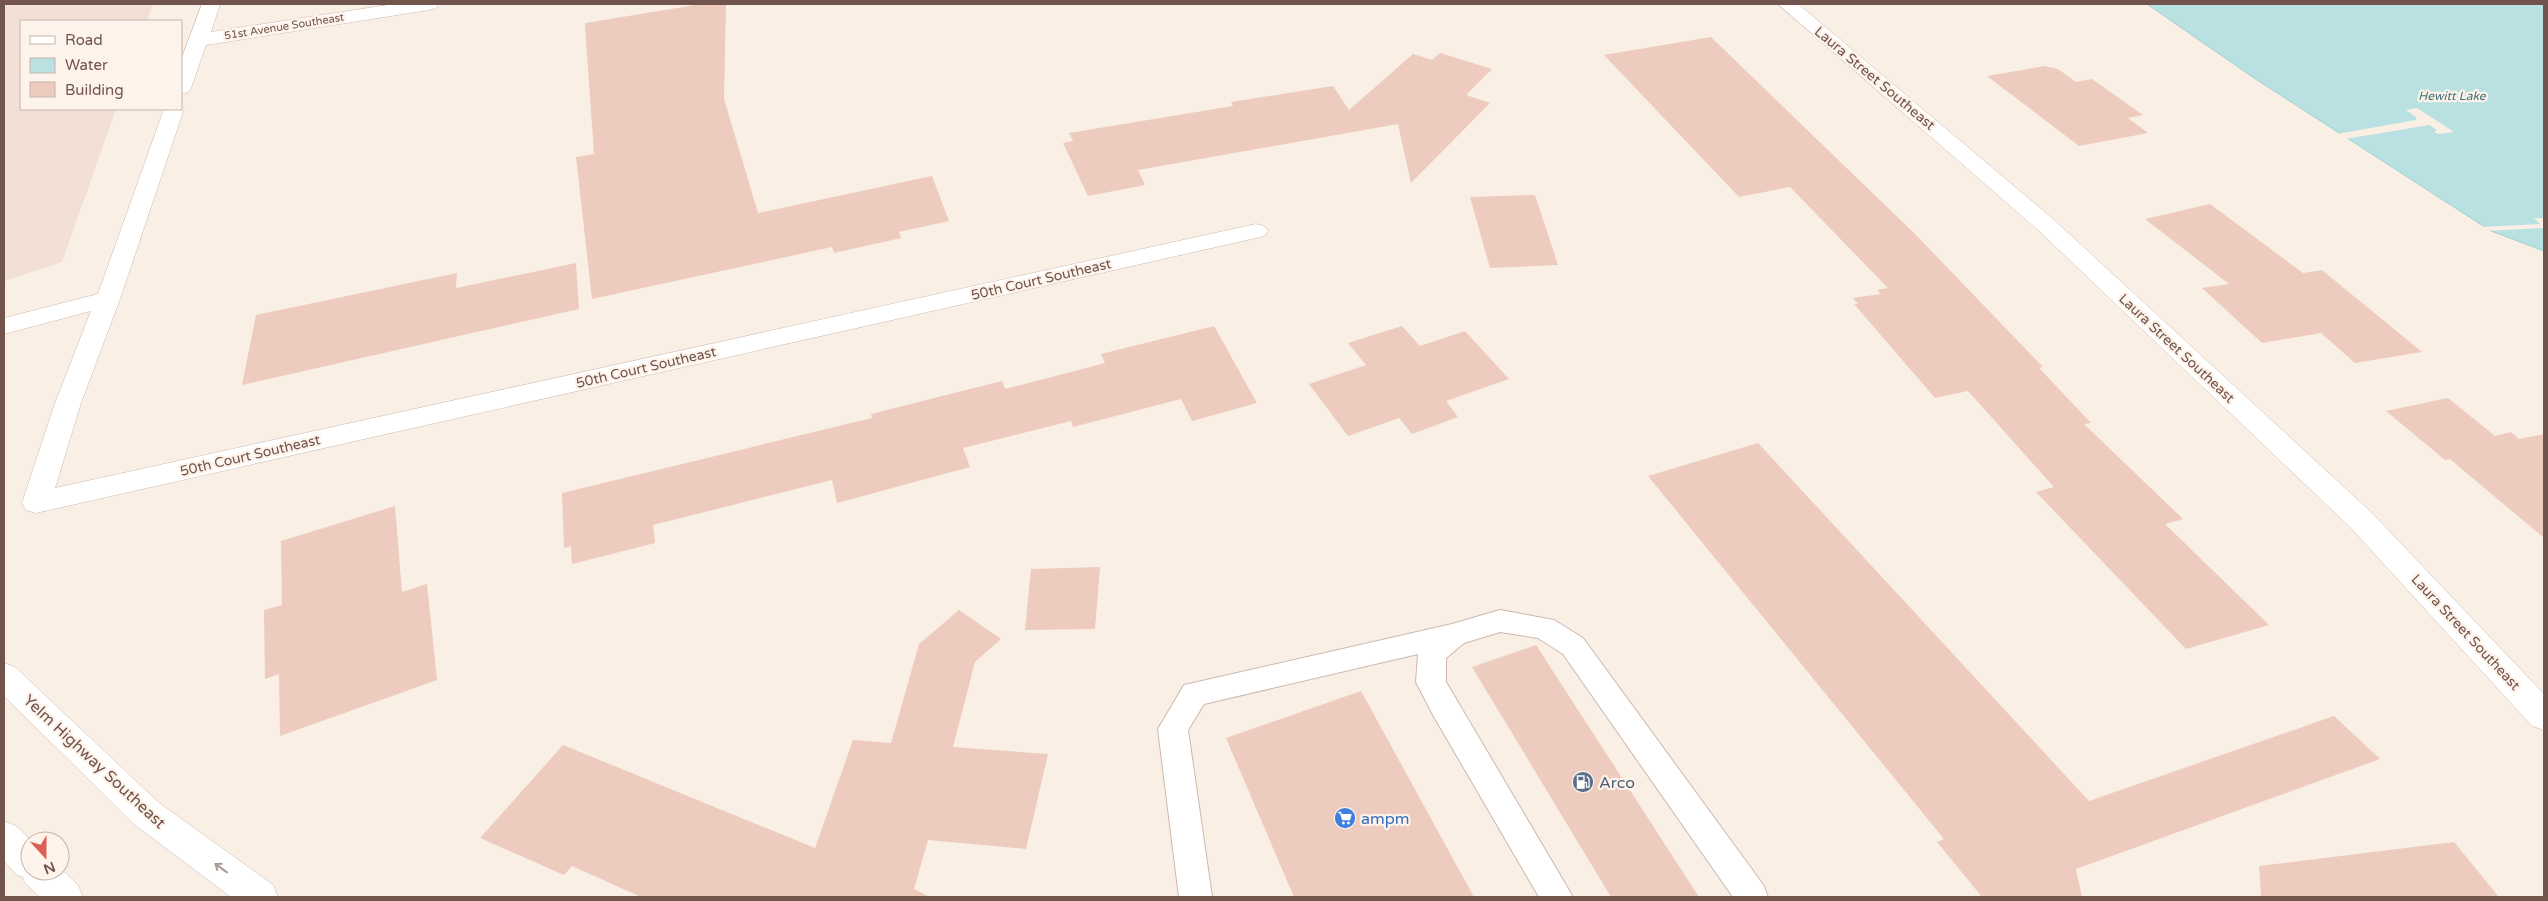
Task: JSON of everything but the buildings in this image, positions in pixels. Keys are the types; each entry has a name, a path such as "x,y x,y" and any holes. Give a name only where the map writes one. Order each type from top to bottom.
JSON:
{"street":[{"path":"182,85 211,4"},
{"name":"51st Avenue Southeast","path":"198,40 429,4"},
{"name":"Laura Street Southeast","path":"1787,4 2045,224 2362,520 2544,716"},
{"path":"4,326 108,298 174,110"},
{"name":"50th Court Southeast","path":"108,298 68,403 36,503 1256,231"},
{"name":"Yelm Highway Southeast","path":"4,676 146,813 260,897"},
{"path":"4,837 20,853"},
{"path":"48,881 65,897"}],"lane":[{"path":"1195,897 1173,729 1194,694 1455,634 1500,621 1544,628 1573,646 1752,897"},
{"path":"1455,634 1432,653 1431,682 1442,706 1556,897"}],"shaded area":[{"path":"4,4 153,4 147,20 20,20 20,110 116,110 62,262 4,281"}],"water":[{"name":"Hewitt Lake","path":"2147,4 2544,4 2544,251 2491,231 2254,78"}],"pier":[{"path":"2417,108 2454,132 2438,134 2434,132 2437,130 2429,125 2345,139 2337,134 2416,120 2416,117 2406,110"},
{"path":"2534,218 2544,218 2544,228 2487,231 2481,227 2540,224"}],"place":[{"name":"Arco","path":"1583,782"},
{"name":"ampm","path":"1345,818"}]}
